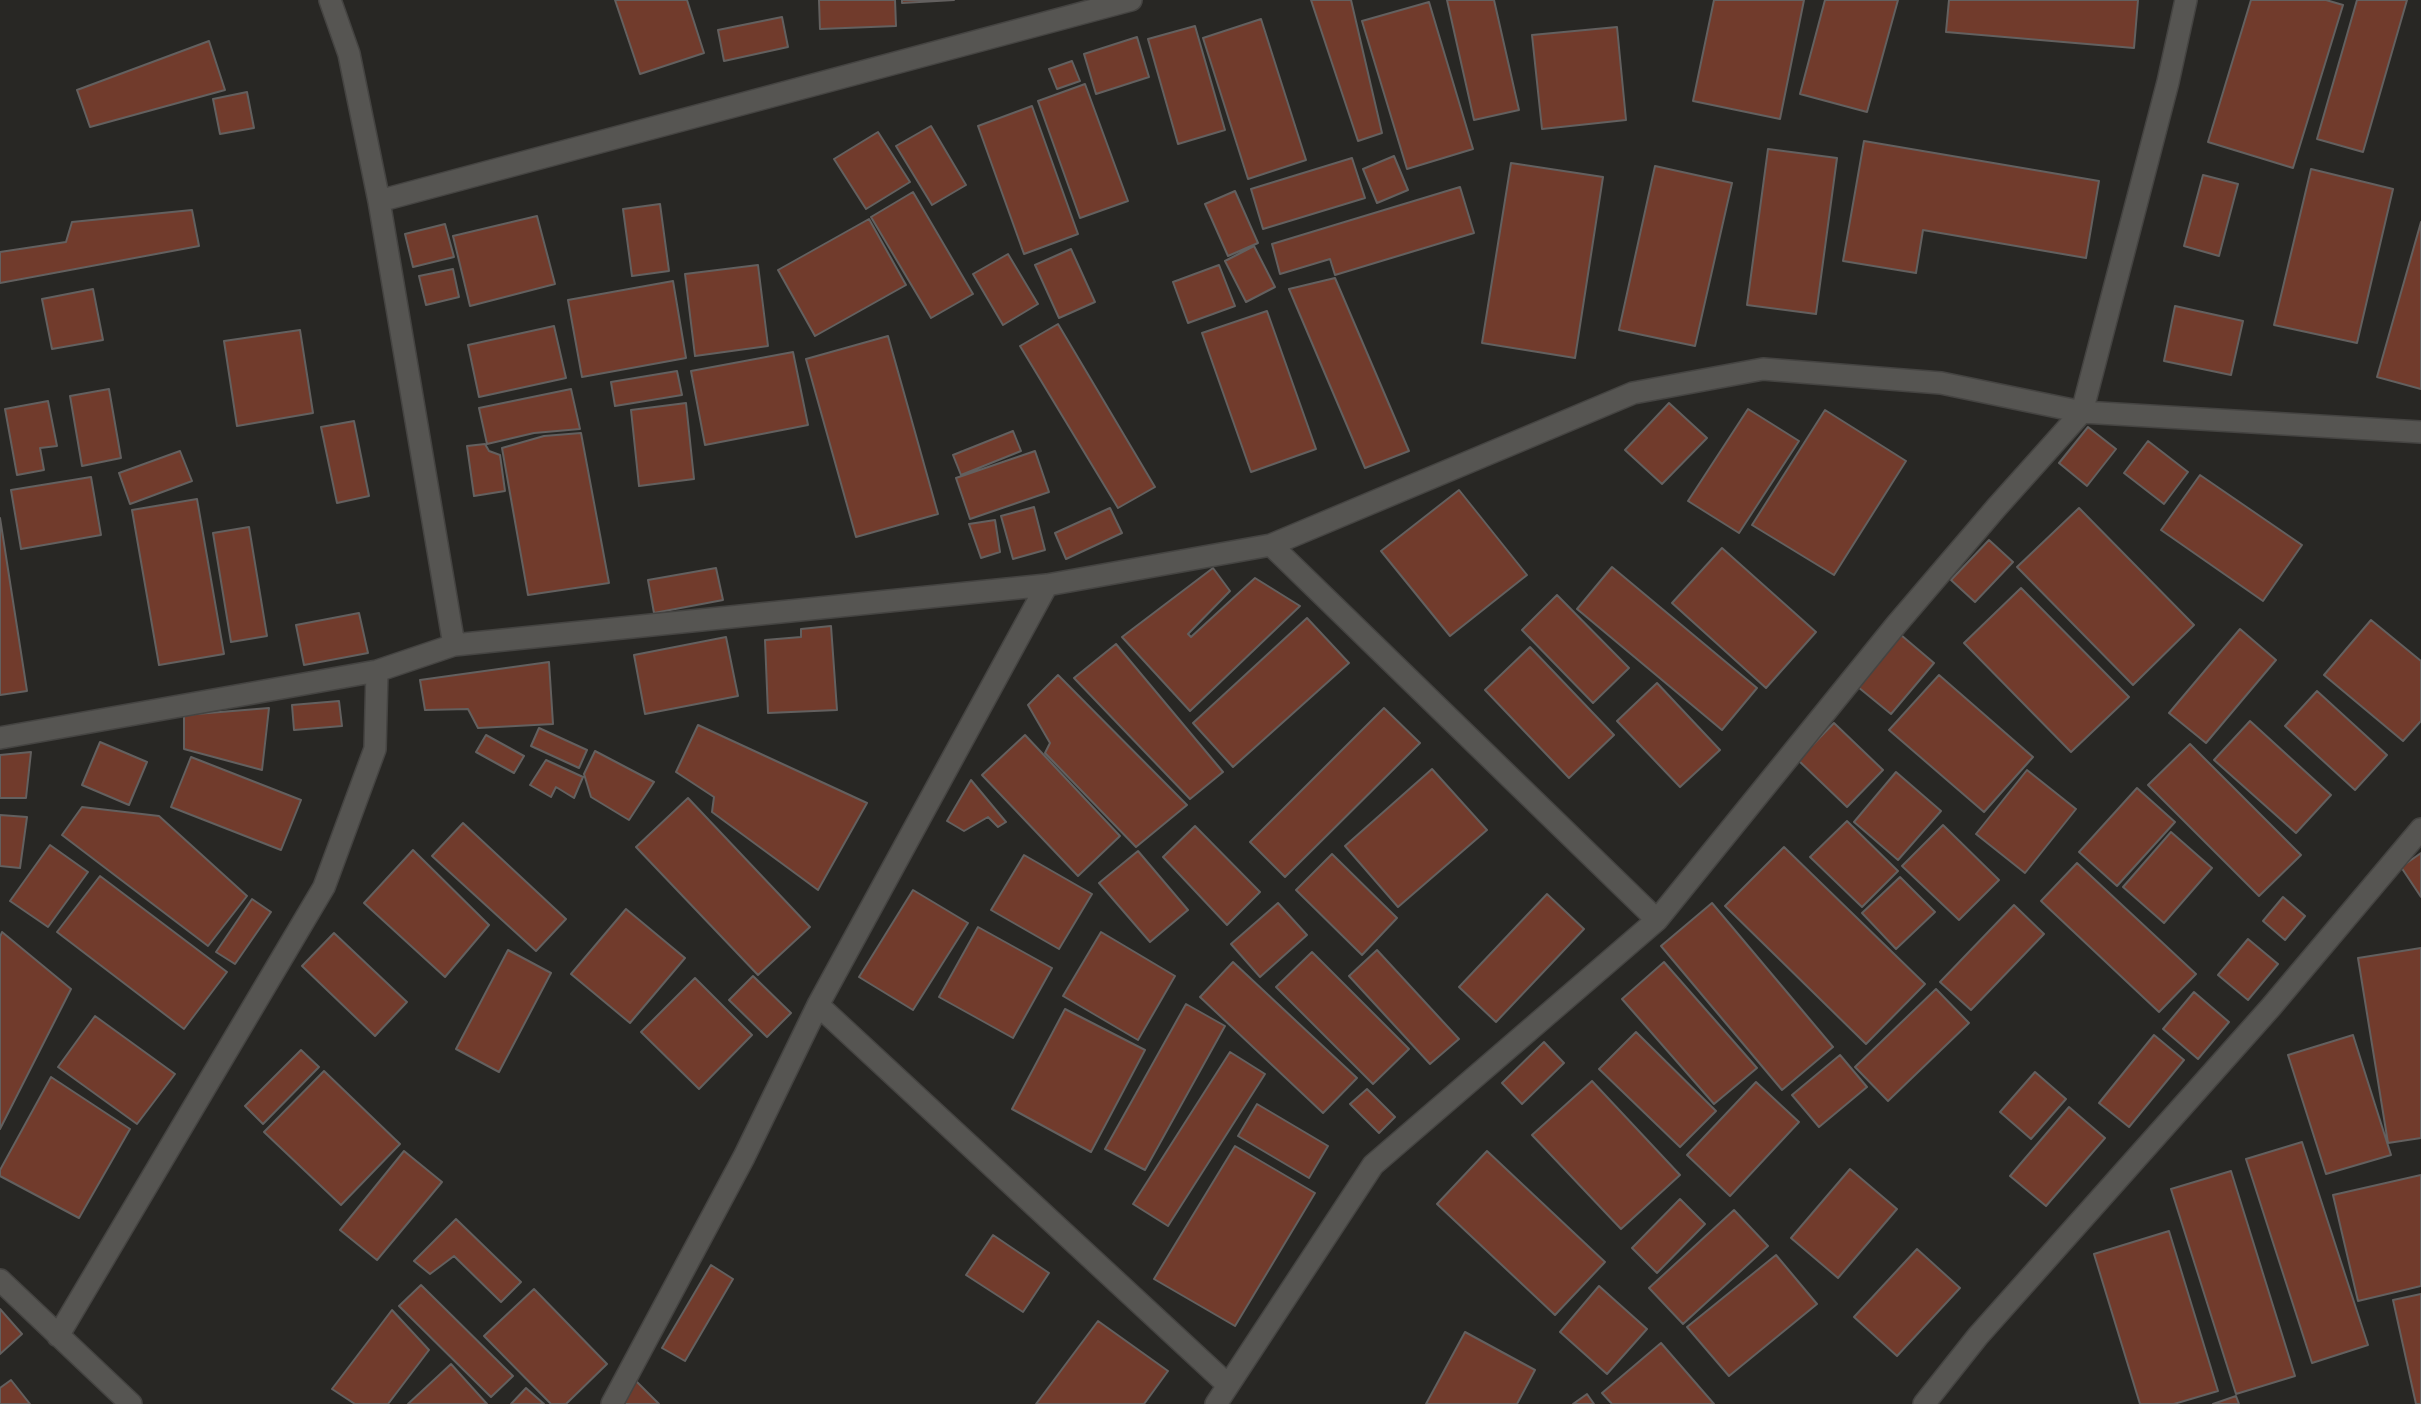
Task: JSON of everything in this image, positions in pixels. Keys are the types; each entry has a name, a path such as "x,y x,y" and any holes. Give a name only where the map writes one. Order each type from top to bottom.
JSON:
{"street":[{"path":"330,0 349,54 379,201 454,645"},
{"path":"379,201 1131,0"},
{"path":"1216,1404 1373,1165 1657,920 1896,625 2082,412 2168,82 2186,0"},
{"path":"0,738 377,671 454,645 1047,585 1271,545 1633,393 1763,369 1941,383 2082,412 2421,432"},
{"path":"1271,545 1657,920"},
{"path":"612,1404 744,1157 818,1005 1047,585"},
{"path":"58,1336 324,887 375,749 377,671"},
{"path":"1924,1404 1978,1336 2271,1007 2421,829"},
{"path":"818,1005 1227,1385"},
{"path":"0,1280 131,1404"}],"building":[{"path":"615,0 687,0 704,53 640,74"},
{"path":"819,0 895,0 896,26 820,29"},
{"path":"902,0 954,0 902,3"},
{"path":"1311,0 1351,0 1382,133 1358,141"},
{"path":"1447,0 1494,0 1519,110 1474,120"},
{"path":"1714,0 1804,0 1780,119 1693,101"},
{"path":"1825,0 1898,0 1867,112 1800,94"},
{"path":"1949,0 2138,0 2134,48 1946,32"},
{"path":"2251,0 2326,0 2343,5 2293,168 2208,142"},
{"path":"2357,0 2407,0 2363,152 2317,139"},
{"path":"1429,2 1473,149 1407,169 1362,21"},
{"path":"782,17 788,47 724,61 718,30"},
{"path":"1261,19 1306,160 1248,179 1203,38"},
{"path":"1195,26 1225,130 1178,144 1148,39"},
{"path":"1617,27 1626,120 1542,129 1532,35"},
{"path":"1137,37 1149,77 1096,94 1084,54"},
{"path":"209,41 225,90 90,127 77,90"},
{"path":"1072,61 1080,81 1057,89 1049,69"},
{"path":"1085,84 1128,201 1080,218 1038,101"},
{"path":"247,92 254,128 220,134 213,99"},
{"path":"1032,106 1078,234 1024,254 978,126"},
{"path":"931,126 966,185 932,205 896,146"},
{"path":"878,132 910,182 866,209 834,159"},
{"path":"1864,141 2099,181 2086,258 1923,230 1916,273 1843,261"},
{"path":"1768,149 1837,158 1816,314 1747,305"},
{"path":"1394,156 1408,190 1377,203 1363,169"},
{"path":"1352,158 1365,198 1263,229 1251,189"},
{"path":"1511,163 1603,177 1575,358 1482,343"},
{"path":"1655,166 1732,183 1695,346 1619,330"},
{"path":"2311,169 2393,189 2357,343 2274,325"},
{"path":"2203,175 2238,184 2219,256 2184,246"},
{"path":"1460,187 1474,233 1335,275 1330,259 1280,274 1272,244"},
{"path":"1235,191 1258,243 1228,256 1205,204"},
{"path":"913,192 973,294 931,318 871,217"},
{"path":"660,204 669,271 632,276 623,209"},
{"path":"192,210 199,246 0,283 0,252 66,242 72,222"},
{"path":"537,216 555,284 470,306 453,236"},
{"path":"869,219 906,285 815,336 778,270"},
{"path":"2421,222 2421,389 2377,377"},
{"path":"445,224 454,257 413,267 405,234"},
{"path":"1254,246 1275,287 1246,302 1225,261"},
{"path":"1071,249 1095,302 1059,318 1035,265"},
{"path":"1008,254 1038,304 1003,325 973,274"},
{"path":"758,265 768,346 695,356 685,274"},
{"path":"1219,265 1235,306 1188,323 1173,282"},
{"path":"453,269 459,297 426,305 419,276"},
{"path":"1335,278 1409,451 1365,468 1289,289"},
{"path":"673,281 686,358 582,377 568,300"},
{"path":"93,289 103,340 52,349 42,299"},
{"path":"2175,306 2243,321 2231,375 2164,361"},
{"path":"1267,311 1316,449 1251,472 1202,333"},
{"path":"1058,324 1155,487 1118,508 1020,346"},
{"path":"554,326 566,378 479,397 468,345"},
{"path":"300,330 313,413 237,426 224,341"},
{"path":"888,336 938,514 856,537 806,359"},
{"path":"793,352 808,425 705,445 691,371"},
{"path":"677,371 682,395 615,406 611,382"},
{"path":"109,389 121,458 82,466 70,396"},
{"path":"571,389 580,429 534,433 487,444 479,408"},
{"path":"48,401 57,446 40,448 44,470 17,475 5,409"},
{"path":"686,403 694,479 639,486 631,410"},
{"path":"1669,403 1707,438 1662,484 1625,450"},
{"path":"1748,409 1799,441 1739,533 1688,501"},
{"path":"1825,410 1906,461 1834,575 1752,525"},
{"path":"354,421 369,496 337,503 321,427"},
{"path":"2088,427 2116,449 2087,486 2059,463"},
{"path":"1013,431 1021,451 961,475 953,455"},
{"path":"581,433 609,583 528,595 502,448 544,436"},
{"path":"2148,441 2188,472 2164,504 2124,473"},
{"path":"485,444 489,451 500,455 505,491 474,496 467,446"},
{"path":"180,451 192,481 130,504 119,473"},
{"path":"1035,451 1049,492 970,519 956,478"},
{"path":"2200,475 2302,545 2263,601 2161,530"},
{"path":"91,477 101,535 21,549 11,490"},
{"path":"1459,490 1527,575 1450,636 1381,551"},
{"path":"197,499 224,654 159,665 132,510"},
{"path":"1034,507 1045,550 1013,559 1001,516"},
{"path":"1110,508 1122,533 1066,559 1055,533"},
{"path":"2079,508 2194,625 2133,685 2017,567"},
{"path":"0,518 27,691 0,695"},
{"path":"995,520 1000,552 981,558 969,524"},
{"path":"249,527 267,636 231,642 213,533"},
{"path":"1989,540 2013,562 1975,602 1951,580"},
{"path":"1722,548 1816,632 1766,688 1672,603"},
{"path":"1612,567 1757,688 1722,730 1577,609"},
{"path":"716,568 723,600 654,613 648,580"},
{"path":"1213,568 1230,591 1188,634 1191,637 1255,578 1300,606 1190,711 1122,637"},
{"path":"2021,588 2129,697 2071,752 1964,643"},
{"path":"1557,595 1629,668 1593,703 1522,630"},
{"path":"359,613 368,653 304,665 296,625"},
{"path":"1307,618 1349,663 1233,767 1193,723"},
{"path":"2371,620 2421,661 2421,721 2403,741 2324,675"},
{"path":"831,626 837,710 768,713 765,640 801,637 801,629"},
{"path":"2240,629 2276,660 2206,743 2169,713"},
{"path":"1901,635 1934,663 1891,714 1858,687"},
{"path":"726,637 738,696 645,714 634,655"},
{"path":"1116,644 1223,772 1190,799 1074,678"},
{"path":"1530,647 1614,735 1569,778 1485,690"},
{"path":"549,662 553,724 478,728 468,709 425,710 420,680"},
{"path":"1058,675 1187,805 1136,847 1045,753 1050,743 1028,705"},
{"path":"1939,675 2033,757 1984,812 1889,730"},
{"path":"1657,683 1720,750 1680,787 1617,721"},
{"path":"2317,691 2387,755 2355,790 2285,726"},
{"path":"339,701 342,726 294,730 292,705"},
{"path":"269,708 262,770 184,749 184,715"},
{"path":"1384,708 1420,743 1285,877 1250,842"},
{"path":"2250,721 2331,795 2296,833 2214,760"},
{"path":"1834,723 1883,770 1847,807 1798,760"},
{"path":"698,725 867,803 818,890 712,812 714,797 676,772"},
{"path":"539,728 587,750 579,768 531,746"},
{"path":"486,735 524,756 514,773 476,752"},
{"path":"1025,735 1120,836 1078,876 982,775"},
{"path":"100,742 147,762 129,805 82,785"},
{"path":"2190,744 2301,855 2259,896 2148,785"},
{"path":"595,751 654,782 629,820 591,797 584,774"},
{"path":"31,752 26,798 0,798 0,755"},
{"path":"191,757 301,800 281,850 171,807"},
{"path":"546,760 583,777 574,798 556,787 551,797 530,785"},
{"path":"1432,769 1487,830 1398,907 1345,846"},
{"path":"2027,770 2076,809 2025,873 1976,834"},
{"path":"1896,772 1941,811 1898,860 1854,822"},
{"path":"971,780 1006,822 998,827 988,817 964,831 947,821"},
{"path":"2137,788 2175,822 2117,886 2079,852"},
{"path":"688,798 810,927 758,975 636,847"},
{"path":"82,807 159,816 247,896 208,946 62,835"},
{"path":"0,815 27,817 20,868 0,866"},
{"path":"1847,821 1898,871 1862,907 1810,857"},
{"path":"463,823 566,919 536,951 432,856"},
{"path":"1943,825 1999,880 1959,920 1902,866"},
{"path":"1195,826 1260,892 1227,925 1163,857"},
{"path":"2171,832 2212,868 2164,923 2123,887"},
{"path":"50,845 88,872 48,927 10,901"},
{"path":"1784,847 1925,984 1866,1044 1725,906"},
{"path":"413,850 489,925 445,977 364,903"},
{"path":"1138,851 1188,910 1150,942 1099,883"},
{"path":"2421,853 2421,897 2401,867"},
{"path":"1332,854 1397,918 1362,955 1296,890"},
{"path":"1024,855 1092,894 1059,949 991,910"},
{"path":"2077,863 2196,974 2159,1012 2041,901"},
{"path":"100,876 227,972 184,1029 57,932"},
{"path":"1900,877 1935,912 1896,949 1862,913"},
{"path":"913,890 968,923 913,1010 859,977"},
{"path":"1547,894 1584,929 1496,1022 1459,987"},
{"path":"2283,897 2305,916 2285,940 2263,921"},
{"path":"252,899 271,912 235,964 216,952"},
{"path":"1278,903 1307,935 1260,977 1231,944"},
{"path":"1712,903 1833,1047 1782,1090 1661,946"},
{"path":"2014,905 2044,934 1971,1010 1940,982"},
{"path":"626,909 685,958 630,1023 571,974"},
{"path":"978,927 1052,968 1013,1038 939,997"},
{"path":"2,932 71,989 0,1129 0,937"},
{"path":"1101,932 1175,976 1138,1040 1063,996"},
{"path":"334,933 407,1002 375,1036 302,966"},
{"path":"2248,939 2278,964 2248,1000 2218,975"},
{"path":"2421,948 2421,1138 2388,1143 2358,958"},
{"path":"508,950 551,973 499,1072 456,1049"},
{"path":"1377,950 1459,1039 1430,1064 1349,976"},
{"path":"1312,952 1409,1049 1373,1084 1276,987"},
{"path":"1233,962 1357,1078 1323,1113 1200,997"},
{"path":"1664,962 1757,1068 1714,1104 1622,999"},
{"path":"753,976 791,1013 767,1037 729,1000"},
{"path":"695,978 752,1035 699,1089 641,1032"},
{"path":"1936,989 1969,1023 1888,1101 1855,1067"},
{"path":"2194,992 2229,1022 2198,1059 2163,1029"},
{"path":"1186,1004 1225,1026 1145,1170 1105,1149"},
{"path":"1065,1009 1145,1050 1091,1152 1012,1109"},
{"path":"95,1016 175,1074 137,1124 58,1067"},
{"path":"1636,1032 1716,1111 1680,1147 1599,1069"},
{"path":"2154,1035 2184,1060 2129,1127 2099,1103"},
{"path":"2353,1035 2391,1155 2326,1174 2288,1055"},
{"path":"1544,1042 1564,1063 1522,1104 1502,1083"},
{"path":"301,1050 319,1067 263,1124 245,1106"},
{"path":"1230,1052 1265,1074 1168,1226 1133,1204"},
{"path":"1840,1055 1867,1087 1819,1127 1792,1095"},
{"path":"324,1071 400,1144 341,1205 264,1132"},
{"path":"2035,1072 2066,1099 2031,1139 2000,1112"},
{"path":"51,1077 130,1129 79,1218 0,1176 0,1170"},
{"path":"1592,1081 1680,1175 1621,1229 1532,1135"},
{"path":"1756,1082 1799,1122 1730,1196 1687,1155"},
{"path":"1367,1089 1395,1117 1379,1133 1350,1104"},
{"path":"1257,1104 1328,1146 1309,1178 1238,1136"},
{"path":"2069,1107 2105,1138 2046,1206 2010,1176"},
{"path":"2302,1142 2368,1345 2312,1363 2246,1159"},
{"path":"1235,1146 1315,1193 1235,1326 1154,1279"},
{"path":"404,1151 442,1182 377,1260 340,1230"},
{"path":"1487,1151 1605,1262 1555,1315 1437,1204"},
{"path":"1850,1169 1897,1209 1838,1278 1791,1238"},
{"path":"2231,1171 2295,1376 2236,1394 2171,1189"},
{"path":"2421,1175 2421,1286 2358,1301 2333,1195"},
{"path":"1680,1199 1705,1224 1657,1273 1632,1248"},
{"path":"1734,1210 1768,1246 1683,1324 1649,1288"},
{"path":"456,1219 521,1282 501,1302 454,1256 430,1274 414,1261"},
{"path":"2169,1231 2218,1391 2174,1404 2140,1404 2094,1254"},
{"path":"993,1235 1049,1273 1023,1312 966,1275"},
{"path":"1917,1249 1960,1288 1897,1356 1854,1317"},
{"path":"1776,1255 1817,1304 1729,1376 1687,1327"},
{"path":"711,1265 733,1279 685,1361 662,1348"},
{"path":"421,1285 513,1376 491,1397 399,1306"},
{"path":"1599,1286 1647,1329 1607,1374 1560,1332"},
{"path":"534,1289 607,1364 566,1404 551,1404 484,1336"},
{"path":"2421,1294 2421,1404 2416,1404 2393,1300"},
{"path":"0,1309 22,1334 0,1354"},
{"path":"392,1310 429,1350 388,1404 355,1404 332,1389"},
{"path":"1098,1321 1168,1371 1144,1404 1036,1404"},
{"path":"1465,1332 1535,1370 1517,1404 1426,1404"},
{"path":"1661,1343 1714,1404 1612,1404 1602,1393"},
{"path":"451,1364 487,1404 408,1404"},
{"path":"11,1380 30,1404 0,1404 0,1388"},
{"path":"636,1381 659,1404 619,1404"},
{"path":"526,1388 544,1404 511,1404"},
{"path":"1587,1394 1594,1404 1573,1404"},
{"path":"2236,1396 2239,1404 2213,1404"}]}
